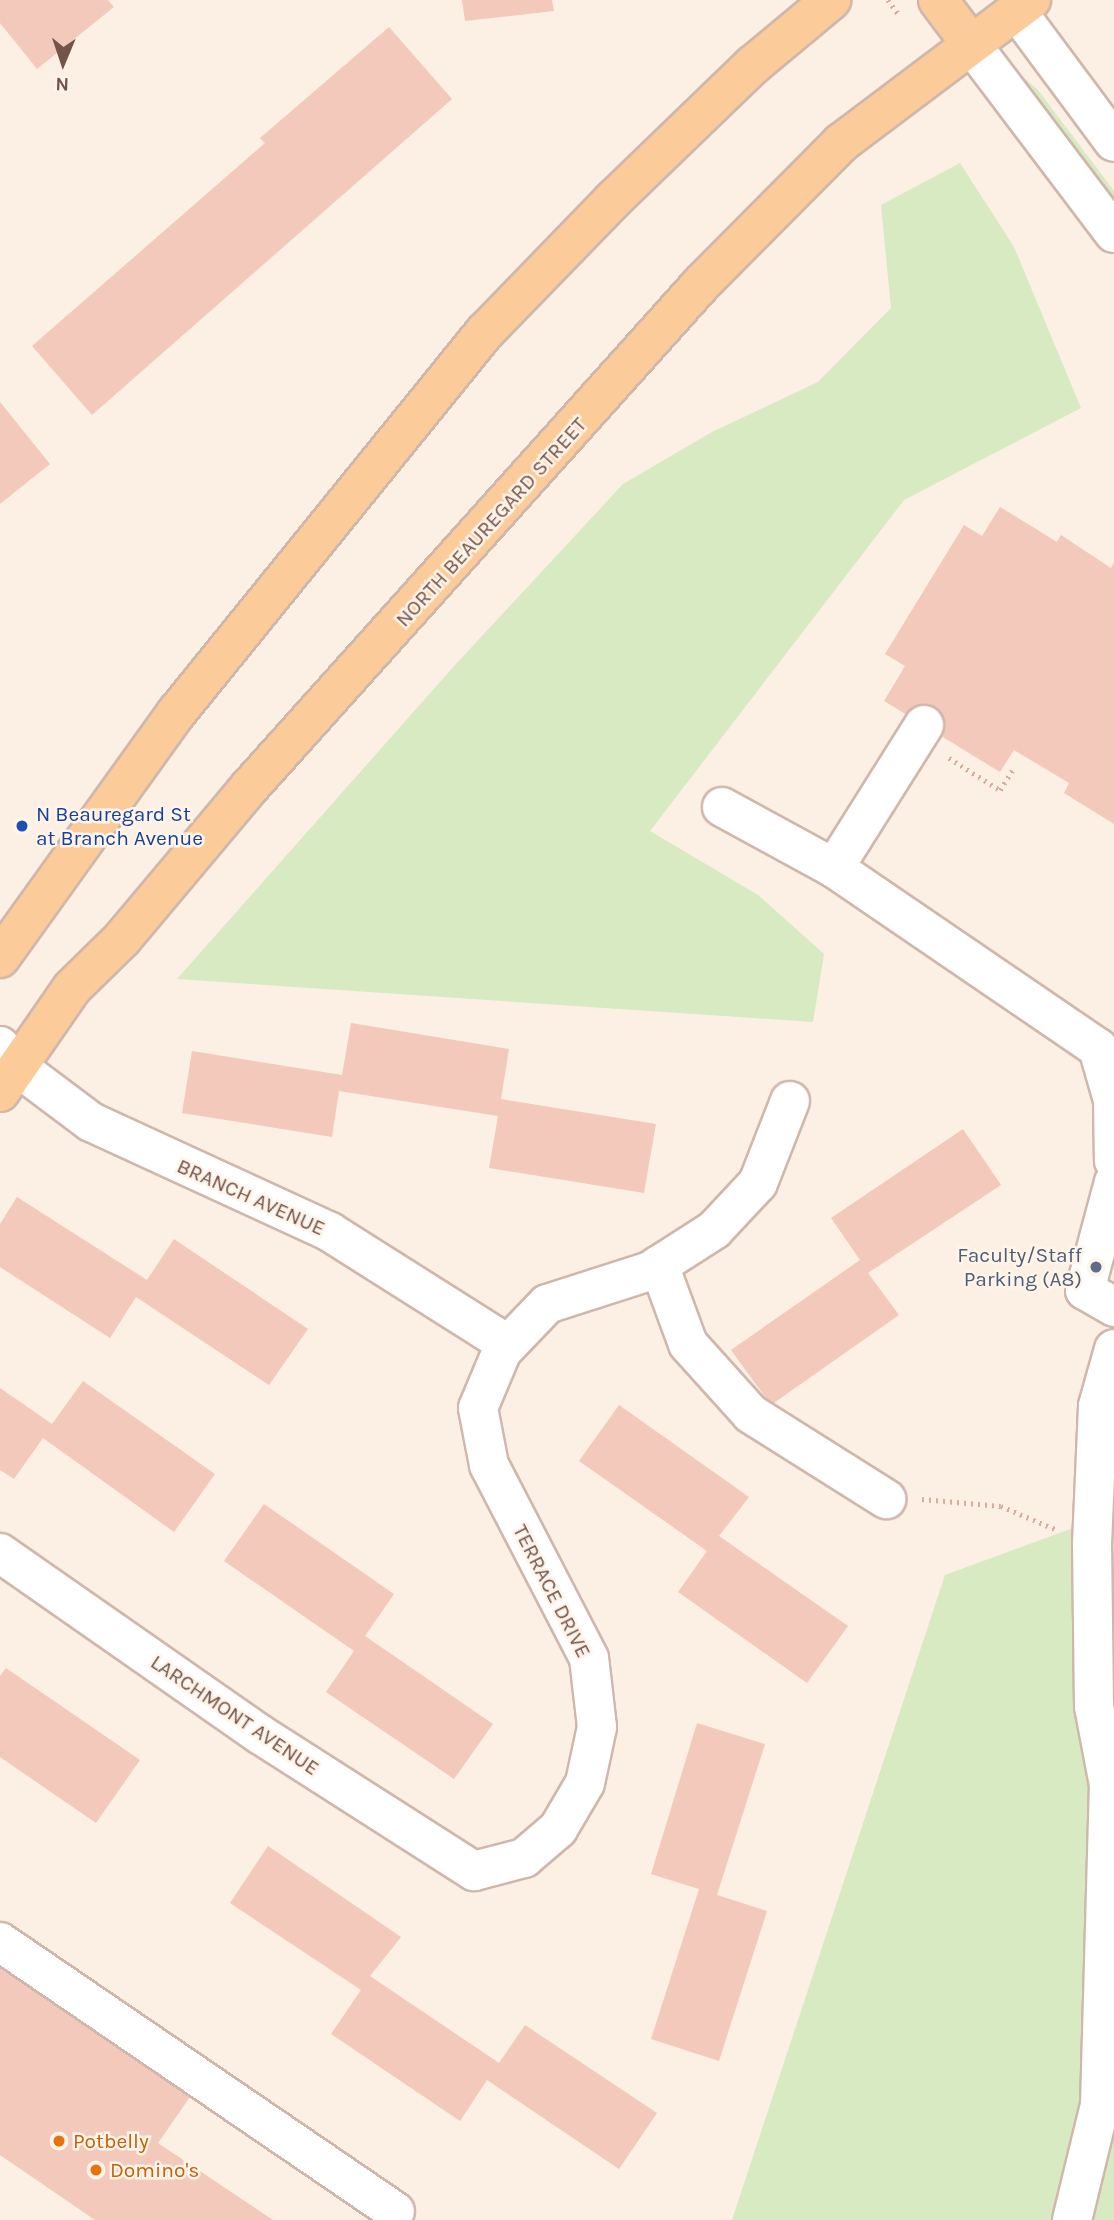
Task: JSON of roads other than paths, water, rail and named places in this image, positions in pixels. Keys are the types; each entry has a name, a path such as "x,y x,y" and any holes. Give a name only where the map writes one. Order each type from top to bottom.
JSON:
{"main road":[{"path":"753,65 784,18 789,0"},
{"path":"0,958 177,712 485,332 613,200 753,65 831,0"},
{"path":"938,0 971,44"},
{"name":"NORTH BEAUREGARD STREET","path":"6,1069 72,988 122,939 246,792 701,284 841,144 971,44 1019,3"}],"street":[{"path":"1019,3 1114,142"},
{"path":"971,44 1114,233"},
{"path":"834,868 923,725"},
{"path":"723,807 834,868 1098,1048 1113,1100 1114,1161"},
{"name":"BRANCH AVENUE","path":"6,1069 91,1122 330,1232 507,1344"},
{"path":"507,1344 547,1304 659,1265 714,1230 758,1183 790,1101"},
{"path":"1114,1182 1085,1290 1114,1307"},
{"path":"659,1265 688,1344 751,1414 886,1499"},
{"name":"TERRACE DRIVE","path":"474,1871 524,1858 558,1829 585,1783 597,1727 589,1658 489,1465 478,1408 507,1344"},
{"path":"1072,2220 1100,2105 1106,1975 1109,1784 1094,1706 1092,1544 1098,1406 1114,1349"},
{"name":"LARCHMONT AVENUE","path":"0,1553 261,1735 474,1871"},
{"path":"0,1942 395,2211"}],"place":[{"name":"N Beauregard St at Branch Avenue","path":"22,826"},
{"name":"Faculty/Staff Parking (A8)","path":"1096,1267"},
{"name":"Potbelly","path":"59,2141"},
{"name":"Domino's","path":"96,2170"}]}
